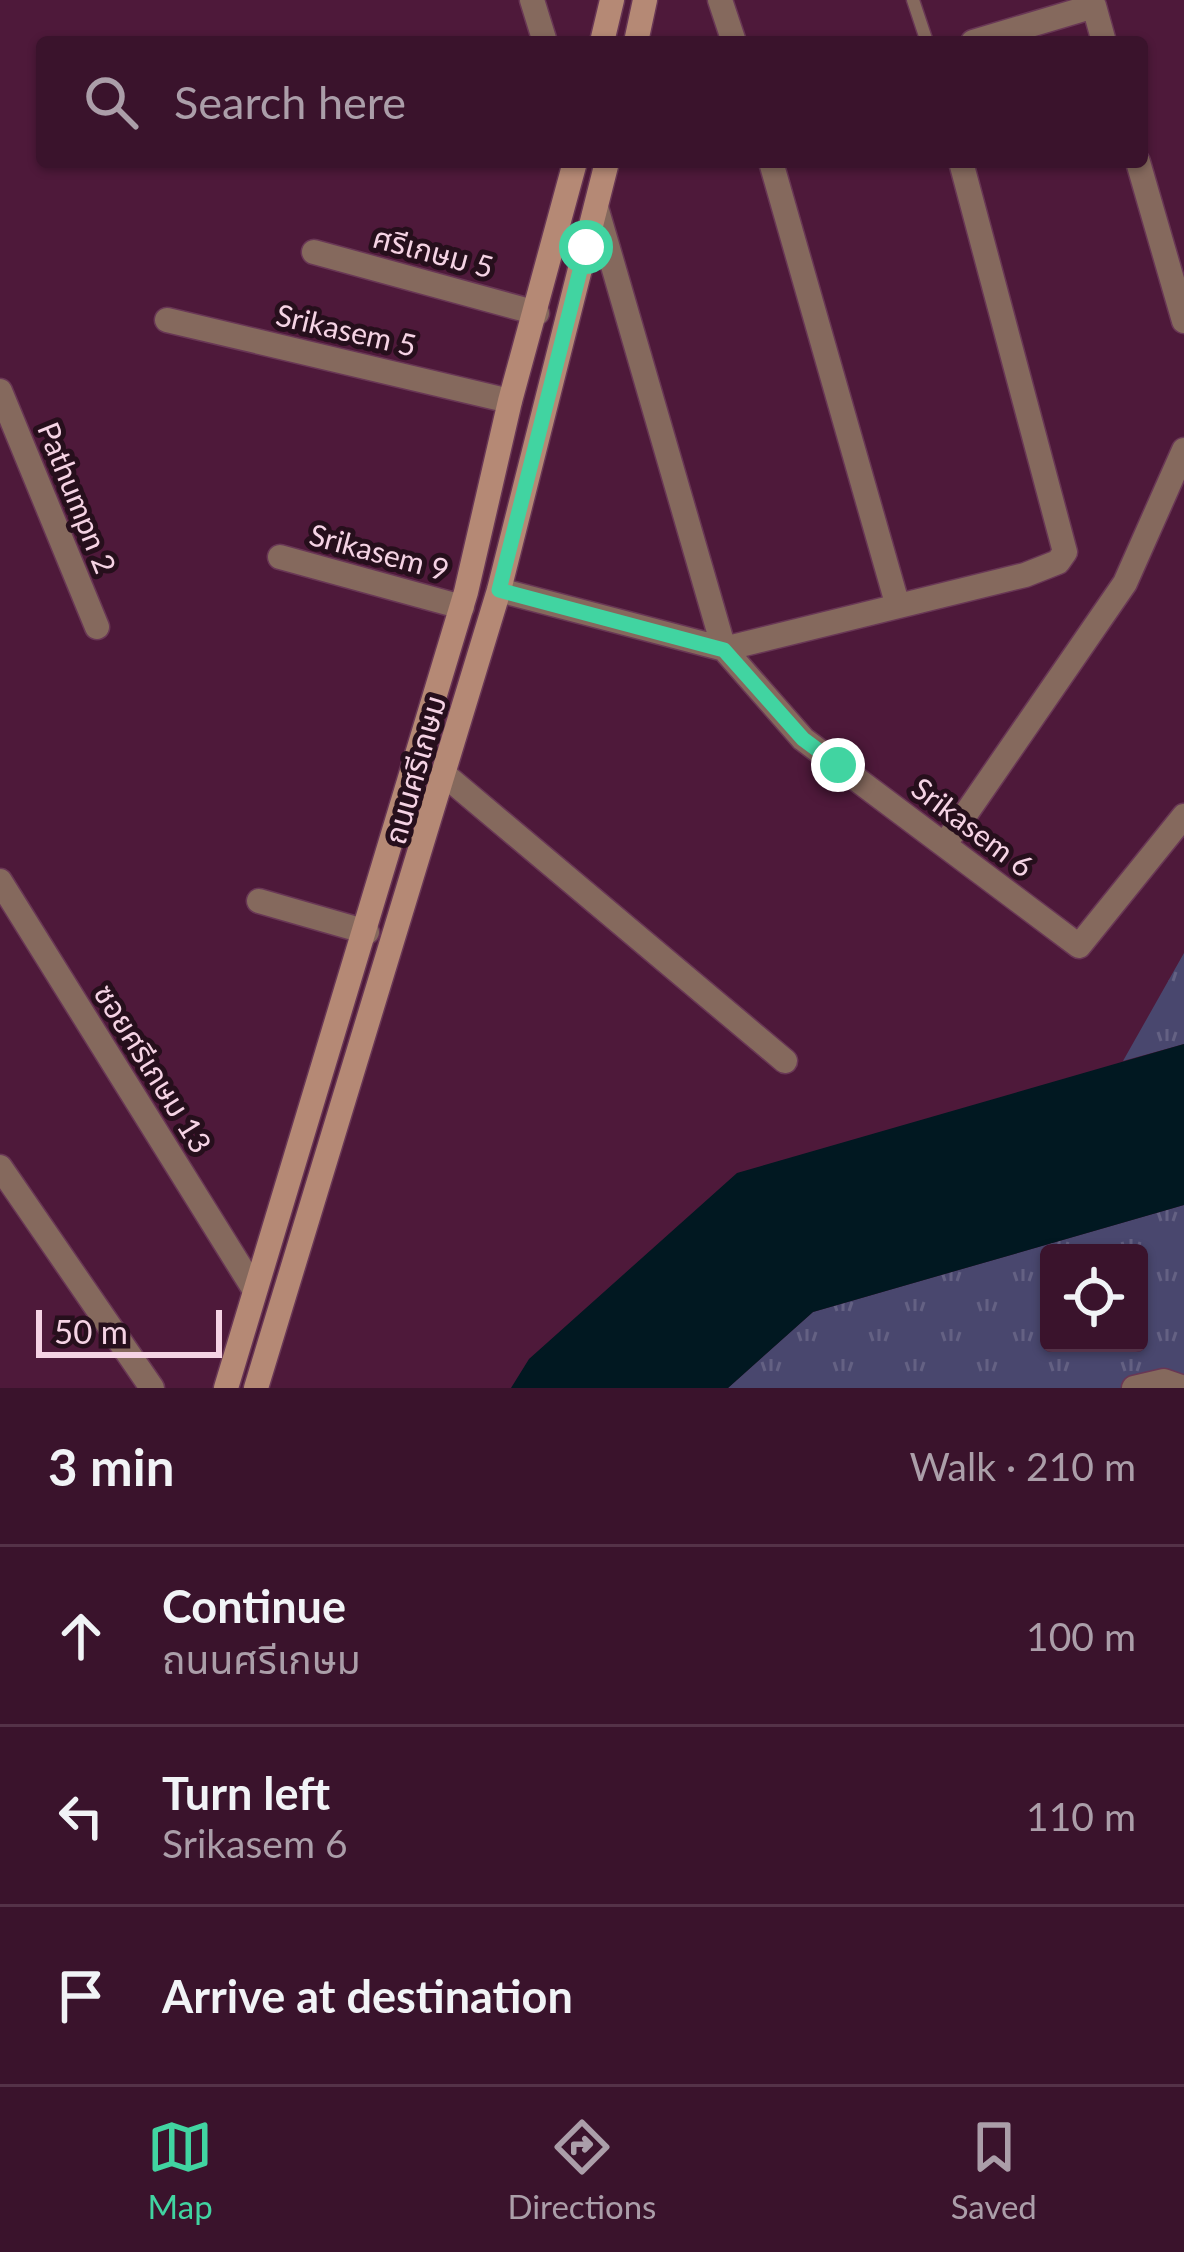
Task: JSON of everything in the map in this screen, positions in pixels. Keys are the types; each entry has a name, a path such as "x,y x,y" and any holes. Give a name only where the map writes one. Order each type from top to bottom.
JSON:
{"main road":[{"path":"603,36 611,0"},
{"path":"637,36 645,0"},
{"name":"ถนนศรีเกษม","path":"226,1388 462,607 510,401 573,168"},
{"name":"ถนนศรีเกษม","path":"256,1388 446,776 499,590 596,207 612,168"}],"street":[{"path":"532,0 543,36"},
{"path":"720,0 732,36"},
{"path":"992,36 1099,2 1104,36"},
{"path":"773,168 897,603"},
{"path":"499,590 724,650 897,603 1025,575 1058,562 1065,552 963,168"},
{"path":"1140,168 1184,321"},
{"path":"596,207 724,650"},
{"name":"ศรีเกษม 5","path":"314,252 537,313"},
{"name":"Srikasem 5","path":"167,320 510,401"},
{"name":"Pathumpn 2","path":"0,391 98,627"},
{"path":"944,844 1125,583 1184,450"},
{"name":"Srikasem 9","path":"280,557 462,607"},
{"name":"Srikasem 6","path":"724,650 803,739 1078,946 1184,816"},
{"path":"446,776 785,1061"},
{"name":"ซอยศรีเกษม 13","path":"0,881 254,1289"},
{"path":"259,901 367,932"},
{"path":"0,1167 152,1388"},
{"path":"1134,1388 1164,1381 1184,1388"}],"lane":[{"path":"913,0 925,36"}],"green space":[{"path":"1184,953 1184,1044 1123,1061"},
{"path":"1184,1205 1184,1388 728,1388 813,1312 1040,1247 1040,1352 1148,1352 1148,1244 1049,1244"}],"water":[{"path":"1184,1044 1184,1205 813,1312 728,1388 511,1388 529,1359 737,1173"}],"route":[{"path":"586,247 499,590 724,650 803,739 838,765"}]}
